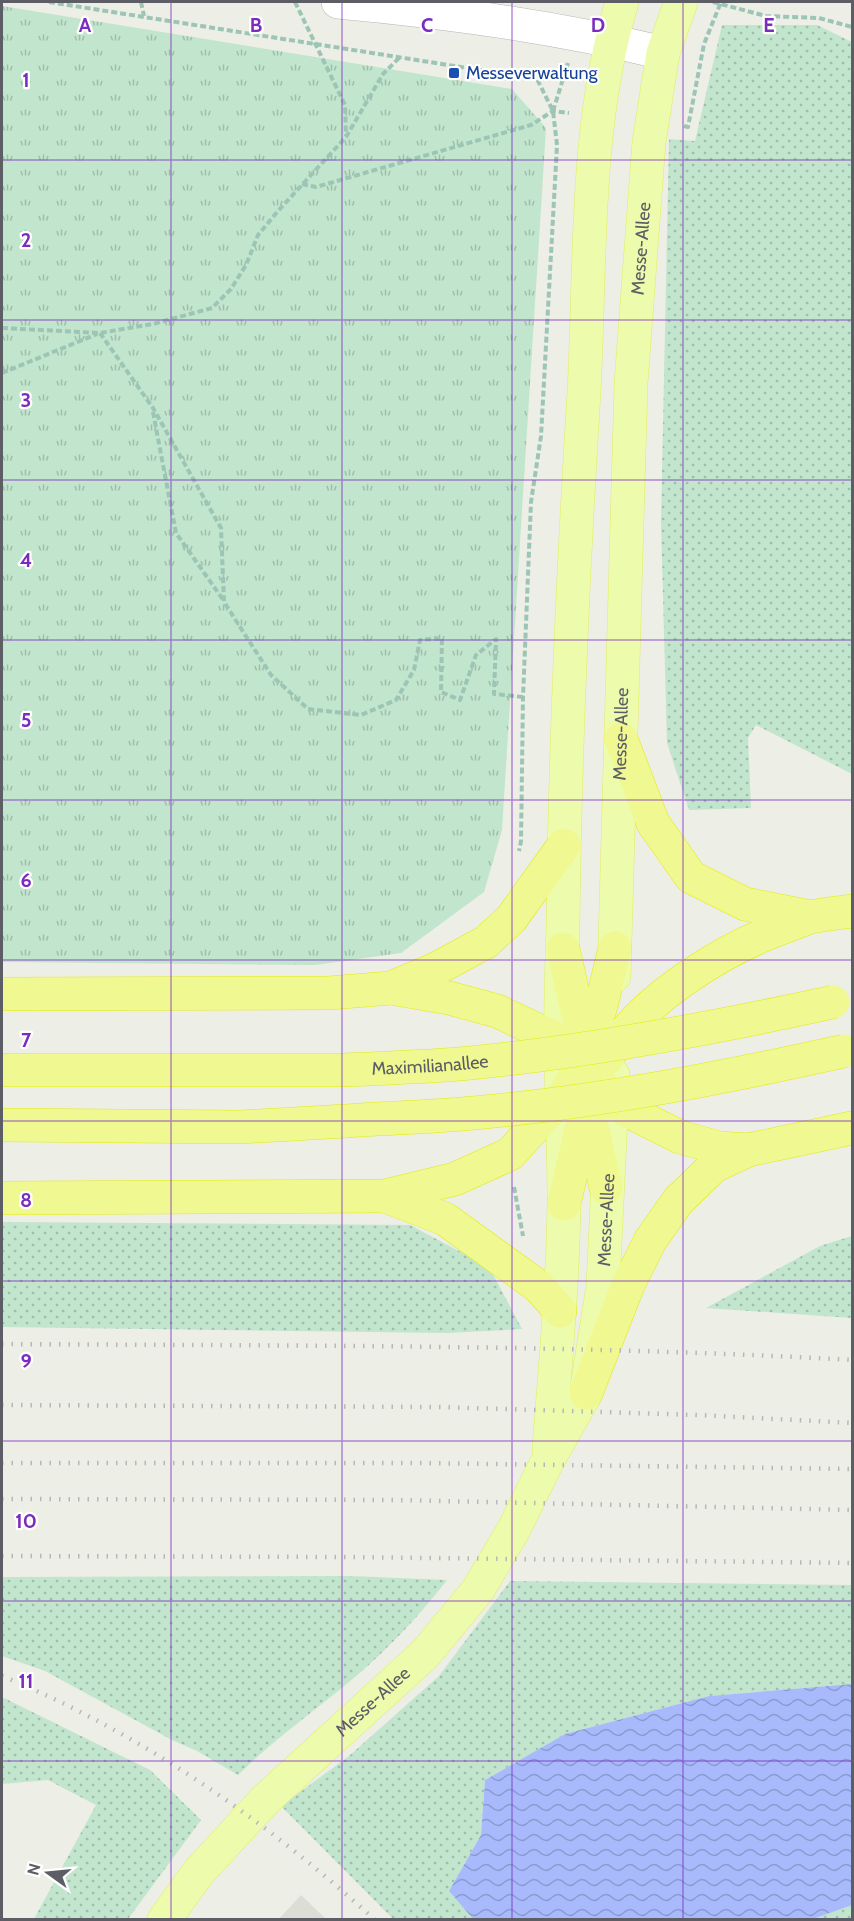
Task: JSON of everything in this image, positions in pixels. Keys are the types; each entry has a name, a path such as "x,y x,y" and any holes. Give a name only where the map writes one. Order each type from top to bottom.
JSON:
{"highway":[{"path":"621,739 653,823 691,877 745,904 810,917"},
{"path":"391,988 436,969 486,942 511,919 564,845"},
{"path":"2,1198 385,1196 454,1179 510,1154 646,1011 680,981 755,938 810,917 852,911"},
{"path":"564,1204 587,1074 615,948"},
{"path":"563,949 587,1074"},
{"path":"2,994 329,993 391,988 449,998 497,1011 680,1137 719,1148 748,1150"},
{"name":"Maximilianallee","path":"2,1070 343,1070 469,1063 574,1051 679,1033 843,999"},
{"path":"2,1125 240,1127 474,1113 580,1101 688,1083 848,1050"},
{"path":"586,1393 628,1285 650,1241 678,1201 714,1166 748,1150 852,1128"},
{"path":"385,1196 445,1219 539,1287 560,1311"}],"main road":[{"path":"563,949 564,845 589,242 598,116 611,40 622,2"},
{"name":"Messe-Allee","path":"615,948 631,383 649,142 663,53 681,2"},
{"name":"Messe-Allee","path":"164,1920 198,1873 265,1800 425,1654 452,1625 478,1590 514,1529 548,1460 586,1393 603,1286 606,1188 587,1074"},
{"name":"Messe-Allee","path":"548,1460 560,1311 564,1204"}],"street":[{"path":"338,2 464,15 611,40 663,53"}],"path":[{"path":"49,2 537,79 553,111 557,145 541,436 531,502 523,697 521,841 517,860"},
{"path":"141,2 144,16"},
{"path":"295,2 345,105 346,137"},
{"path":"713,2 766,16 819,18 852,27"},
{"path":"688,127 705,44 721,3"},
{"path":"302,184 316,187 531,125 553,111 577,34"},
{"path":"2,328 100,333 153,324 212,308 231,289 246,265 258,235 346,137 383,74 399,58"},
{"path":"2,373 100,333"},
{"path":"100,333 153,408 221,528 224,602"},
{"path":"153,408 176,533 271,675 308,708 361,715 396,700 414,670 420,640 442,638 441,692 460,700 476,655 496,639 494,694 523,697"},
{"path":"513,1178 524,1240"}],"shaded area":[{"path":"301,1895 326,1919 279,1919"}],"green space":[{"path":"2,6 512,89 546,128 502,830 484,892 401,953 315,965 2,962"},
{"path":"722,25 817,25 852,42 852,774 756,725 748,738 751,808 689,810 667,743 661,522 669,139 695,141"},
{"path":"2,1222 410,1225 489,1267 522,1329 448,1333 2,1327"},
{"path":"852,1236 852,1318 706,1308 820,1246"},
{"path":"352,1576 447,1580 380,1655 238,1775 45,1671 2,1656 2,1577"},
{"path":"510,1581 852,1585 852,1684 709,1696 565,1734 485,1780 481,1835 449,1891 474,1919 393,1919 281,1806 349,1756 439,1676"},
{"path":"2,1697 150,1770 201,1820 128,1919 34,1919 96,1805 48,1780 2,1784"},
{"path":"852,1905 852,1919 810,1919"}],"water":[{"path":"852,1684 852,1905 810,1920 474,1920 449,1891 481,1835 485,1780 565,1734 709,1696"}],"railway":[{"path":"2,1344 533,1348 852,1360"},
{"path":"2,1405 438,1407 698,1415 852,1423"},
{"path":"2,1463 418,1463 852,1469"},
{"path":"2,1499 395,1500 852,1510"},
{"path":"2,1556 345,1557 852,1563"},
{"path":"2,1676 103,1724 199,1781 289,1847 375,1920"}],"place":[{"name":"Messeverwaltung","path":"454,73"}]}
